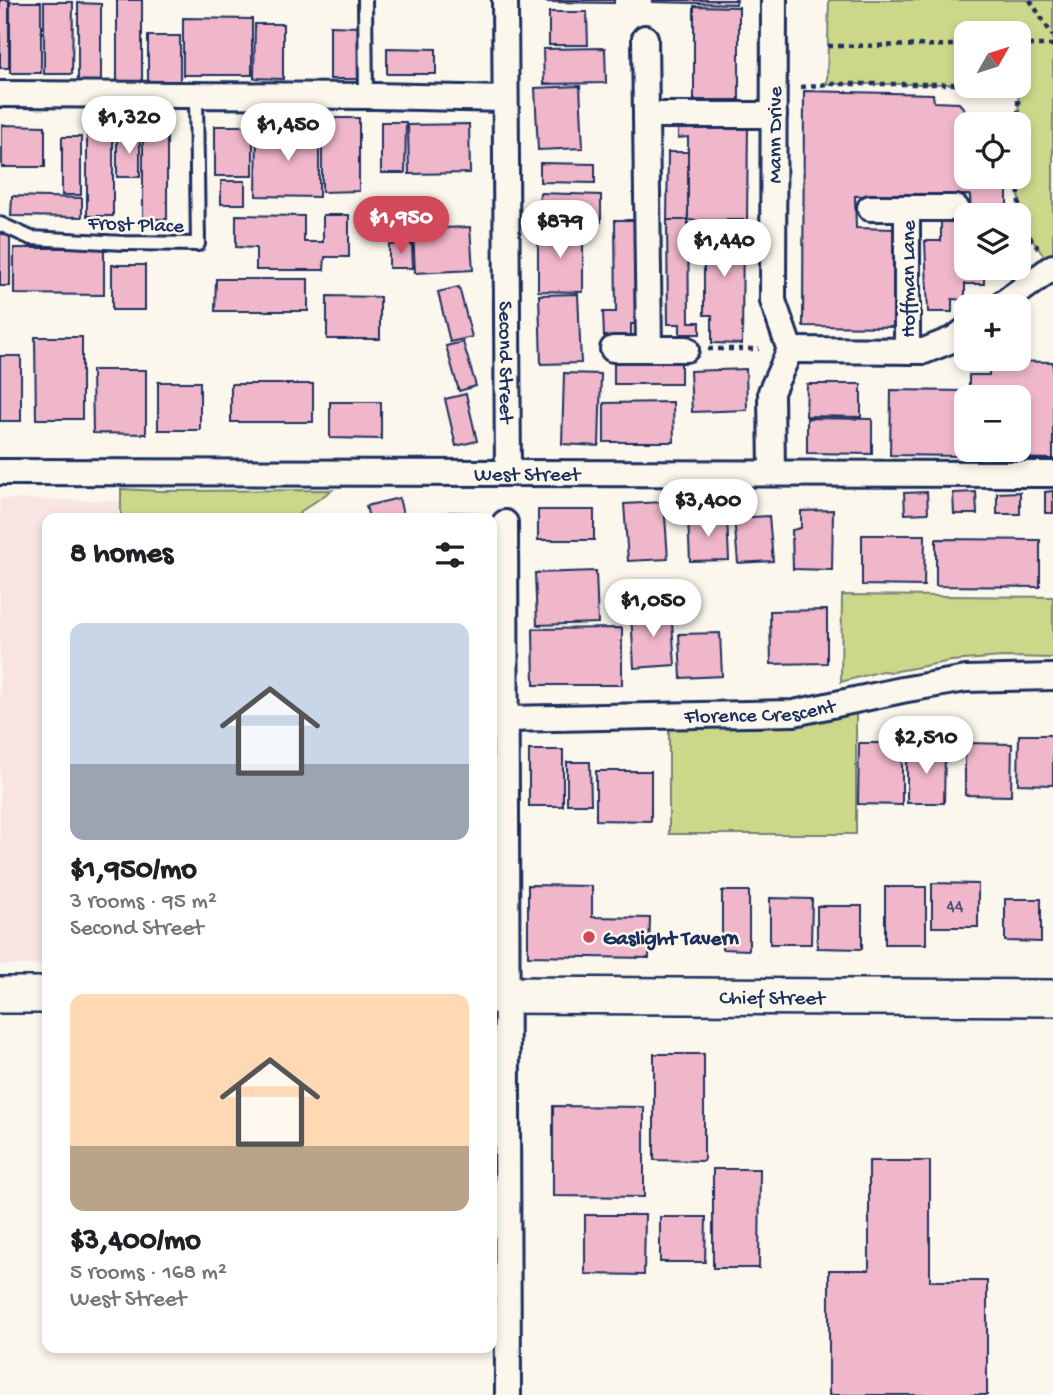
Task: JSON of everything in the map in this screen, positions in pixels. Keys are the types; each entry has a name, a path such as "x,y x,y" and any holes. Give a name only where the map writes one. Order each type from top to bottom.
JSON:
{"street":[{"name":"Second Street","path":"505,0 508,473"},
{"name":"Mann Drive","path":"774,0 773,302 790,350"},
{"path":"645,38 649,349"},
{"path":"0,94 505,99"},
{"path":"646,115 774,114"},
{"name":"Hoffman Lane","path":"870,208 954,208"},
{"name":"Hoffman Lane","path":"907,208 907,351"},
{"path":"1016,294 1053,268"},
{"path":"772,474 771,391 790,350 923,351 954,339"},
{"path":"613,349 686,349"},
{"name":"West Street","path":"0,472 1053,474"},
{"path":"505,523 506,719 499,995 508,1395"},
{"name":"Florence Crescent","path":"506,719 794,713 966,679 1053,677"},
{"path":"0,995 42,995"},
{"name":"Chief Street","path":"499,995 1053,998"}],"lane":[{"path":"365,0 366,96"},
{"name":"Frost Place","path":"5,226 30,238 198,244 196,95"}],"path":[{"path":"1030,0 1053,36"},
{"path":"828,46 954,45"},
{"path":"1031,45 1053,45"},
{"path":"801,87 827,84 954,84"},
{"path":"1019,98 1019,222 1053,268"},
{"path":"686,349 760,349"}],"shaded area":[{"path":"0,499 123,501 122,513 42,513 42,965 0,965"}],"green space":[{"path":"829,0 1053,0 1053,257 1047,260 1031,238 1031,203 1019,203 1019,189 1031,189 1031,112 1018,112 1018,98 1031,98 1031,21 954,21 954,84 827,84"},
{"path":"121,489 332,490 300,513 121,513"},
{"path":"842,595 1053,597 1053,658 1003,657 951,661 892,672 882,671 841,682"},
{"path":"856,713 856,834 669,834 669,728 795,725"}],"building":[{"path":"0,0 9,0 9,68 0,68"},
{"path":"117,0 142,0 142,84 117,84"},
{"path":"614,0 614,3 546,2"},
{"path":"652,0 737,0 736,4"},
{"path":"10,2 41,2 41,73 10,73"},
{"path":"44,2 73,2 72,74 44,74"},
{"path":"78,3 101,4 101,81 78,81"},
{"path":"694,6 739,7 739,100 694,100"},
{"path":"549,12 587,12 588,45 549,45"},
{"path":"183,18 252,19 252,75 183,75"},
{"path":"255,24 283,24 283,79 254,78"},
{"path":"330,26 359,27 359,79 330,79"},
{"path":"148,36 180,36 180,84 148,84"},
{"path":"387,48 436,49 436,74 387,74"},
{"path":"605,48 606,83 544,84 543,49"},
{"path":"580,86 583,148 538,150 535,88"},
{"path":"804,91 933,94 934,102 959,103 967,112 954,112 954,189 1007,189 1007,203 970,203 970,195 855,196 856,228 896,229 896,327 803,326"},
{"path":"322,118 359,118 359,191 322,192"},
{"path":"381,122 406,122 405,173 381,173"},
{"path":"143,123 167,124 167,219 143,219"},
{"path":"469,124 470,173 409,174 408,125"},
{"path":"678,124 748,124 747,221 688,220 688,137 678,138"},
{"path":"2,125 45,126 45,167 2,167"},
{"path":"215,126 253,126 253,176 215,176"},
{"path":"87,129 113,129 113,216 87,216"},
{"path":"257,129 319,129 319,197 256,196"},
{"path":"117,135 140,135 140,177 117,177"},
{"path":"62,137 81,137 81,195 62,195"},
{"path":"668,152 688,152 688,220 667,220"},
{"path":"540,163 595,164 595,183 540,182"},
{"path":"221,181 245,181 245,204 221,204"},
{"path":"540,193 601,195 601,222 538,220"},
{"path":"12,196 82,198 82,217 11,216"},
{"path":"236,215 304,216 304,242 323,242 323,215 349,215 349,257 325,257 324,270 256,270 256,248 236,247"},
{"path":"388,219 412,219 412,242 389,242"},
{"path":"615,220 640,220 641,324 631,324 631,336 604,336 603,312 616,312"},
{"path":"667,220 688,220 689,322 700,322 700,334 680,334 680,324 668,324"},
{"path":"704,220 743,220 742,344 712,343 712,315 704,315"},
{"path":"941,221 954,221 954,280 984,280 984,284 965,284 965,294 954,294 952,312 928,312 925,241 941,241"},
{"path":"470,227 473,270 415,273 413,229"},
{"path":"538,227 583,228 583,292 538,291"},
{"path":"0,230 10,230 10,286 0,286"},
{"path":"412,244 413,268 389,268 389,245"},
{"path":"14,248 104,248 104,295 14,294"},
{"path":"112,265 145,265 145,310 112,310"},
{"path":"216,279 308,279 308,311 215,311"},
{"path":"459,287 472,337 450,342 438,292"},
{"path":"578,294 581,363 541,364 539,295"},
{"path":"327,296 380,297 380,339 327,339"},
{"path":"35,337 82,337 82,419 36,419"},
{"path":"463,342 476,386 459,391 446,346"},
{"path":"0,356 21,356 21,421 0,421"},
{"path":"614,361 681,362 681,384 614,384"},
{"path":"1031,362 1053,362 1053,459 1031,458 1031,385 969,385 969,375 989,375 989,371 1031,371"},
{"path":"746,369 747,410 692,412 690,371"},
{"path":"92,370 146,370 146,434 93,433"},
{"path":"564,373 601,374 599,446 562,444"},
{"path":"158,382 200,382 200,430 158,430"},
{"path":"231,384 313,384 313,422 231,422"},
{"path":"807,384 861,384 861,417 806,416"},
{"path":"891,390 954,391 954,456 890,455"},
{"path":"466,394 477,441 456,446 445,399"},
{"path":"330,402 381,402 381,439 330,438"},
{"path":"673,402 674,442 604,442 604,403"},
{"path":"807,418 872,419 872,454 807,453"},
{"path":"1053,491 1053,513 1045,513 1045,492"},
{"path":"927,492 928,513 905,514 904,493"},
{"path":"976,492 977,514 954,514 953,493"},
{"path":"1020,492 1020,514 997,514 997,493"},
{"path":"399,498 403,513 368,513 366,506"},
{"path":"664,502 668,559 628,561 624,504"},
{"path":"538,510 594,510 594,540 538,540"},
{"path":"833,510 832,570 793,569 792,530 801,528 801,511"},
{"path":"769,516 773,561 738,563 734,518"},
{"path":"727,517 729,560 690,561 688,518"},
{"path":"862,535 925,535 924,586 862,585"},
{"path":"936,539 1040,540 1040,587 936,586"},
{"path":"596,571 598,623 537,625 535,573"},
{"path":"671,609 675,665 634,668 631,612"},
{"path":"827,610 827,663 771,664 770,611"},
{"path":"622,628 622,685 534,685 533,629"},
{"path":"720,633 722,676 681,678 679,634"},
{"path":"1019,735 1053,735 1053,785 1018,784"},
{"path":"859,743 902,743 902,805 858,804"},
{"path":"965,743 1012,744 1011,796 965,795"},
{"path":"907,749 945,750 944,803 907,803"},
{"path":"529,750 563,750 563,806 529,806"},
{"path":"567,762 590,762 591,804 567,804"},
{"path":"596,771 651,771 651,821 596,820"},
{"path":"932,883 978,884 978,927 932,927"},
{"name":"Gaslight Tavern","path":"528,885 592,886 592,917 650,918 649,958 528,956"},
{"path":"885,887 926,887 926,944 885,944"},
{"path":"722,891 749,891 749,950 722,949"},
{"path":"770,898 812,899 811,944 770,944"},
{"path":"1005,899 1041,899 1041,942 1005,941"},
{"path":"817,906 862,906 862,949 817,948"},
{"path":"654,1054 704,1054 704,1161 654,1160"},
{"path":"553,1106 644,1107 644,1197 553,1196"},
{"path":"869,1161 930,1161 930,1281 987,1281 987,1395 829,1395 829,1270 869,1270"},
{"path":"713,1169 760,1169 759,1268 713,1268"},
{"path":"585,1215 645,1215 644,1275 585,1274"},
{"path":"660,1217 706,1217 705,1262 660,1262"}],"place":[{"name":"Gaslight Tavern","path":"589,937"}]}
